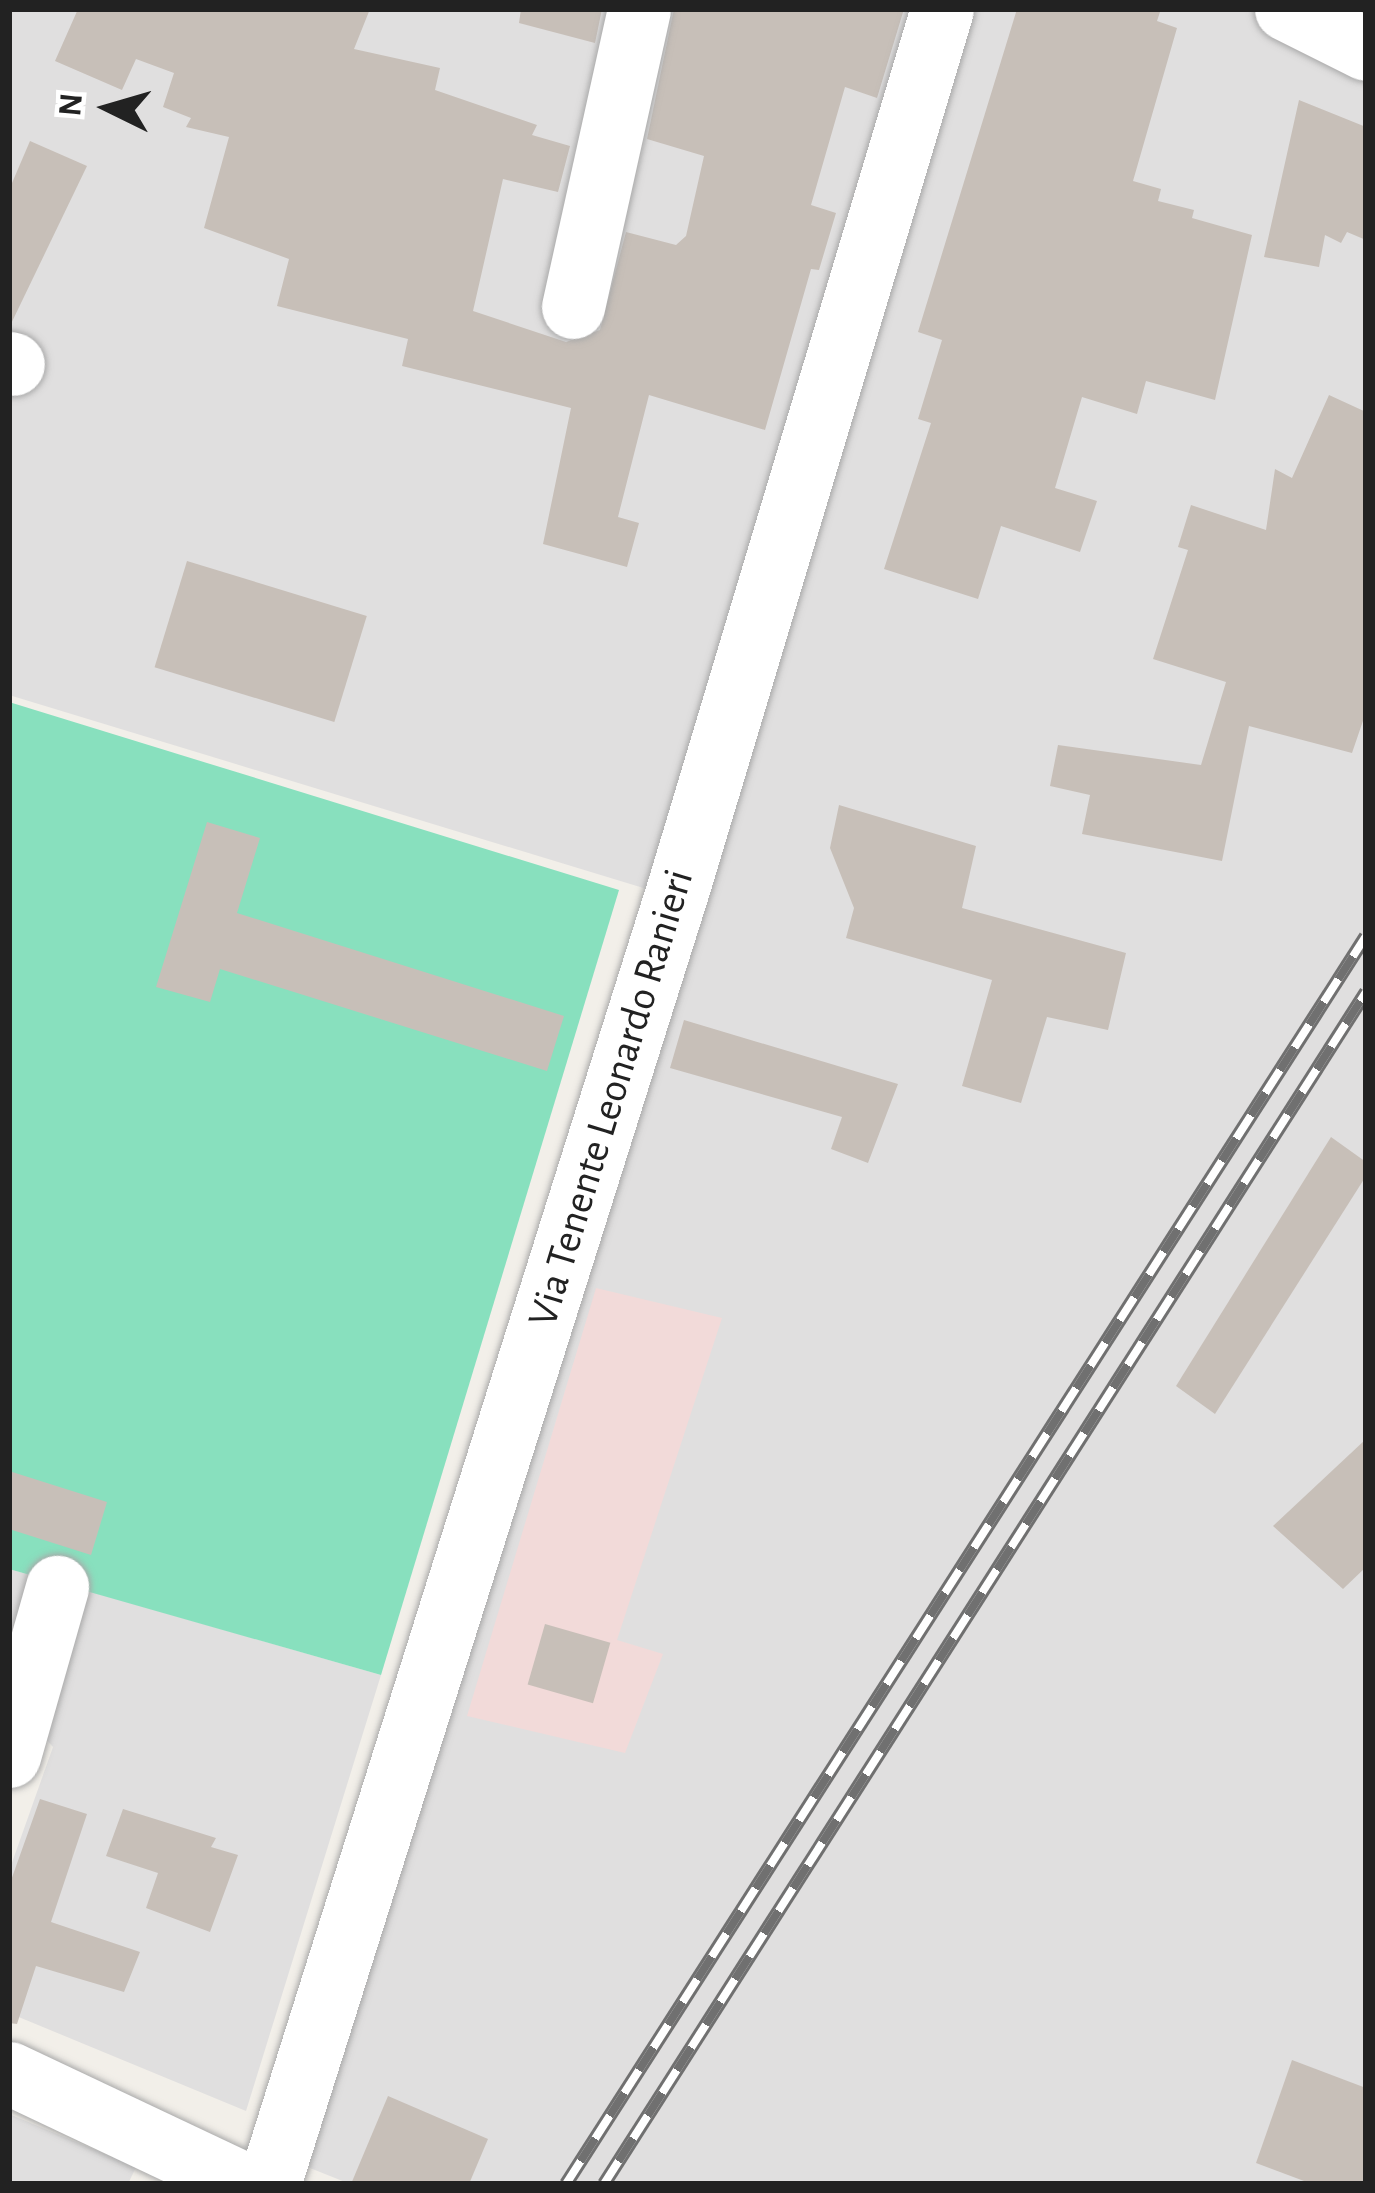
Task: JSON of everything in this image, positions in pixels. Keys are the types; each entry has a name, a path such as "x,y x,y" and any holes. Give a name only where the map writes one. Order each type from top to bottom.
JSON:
{"street":[{"path":"573,307 639,9"},
{"name":"Via Tenente Leonardo Ranieri","path":"269,2184 680,882 942,9"},
{"path":"1286,9 1366,50"},
{"path":"9,1756 13,1720 57,1587"},
{"path":"9,2073 167,2165 244,2184"}],"shaded area":[{"path":"9,9 1366,9 1366,2184 350,2184 255,2146 650,890 9,695"},
{"path":"596,1288 722,1318 617,1640 663,1654 625,1753 467,1716"},
{"path":"9,1569 41,1578 9,1674"},
{"path":"78,1588 381,1675 246,2111 9,2013 9,1871 53,1747 35,1727"},
{"path":"9,2114 136,2167 128,2184 9,2184"}],"green space":[{"path":"9,702 619,890 381,1675 9,1569"}],"building":[{"path":"78,9 370,9 354,49 440,68 435,90 537,125 532,135 570,146 558,192 503,179 473,311 566,342 600,330 626,232 676,245 686,236 704,156 647,139 674,9 904,9 877,98 845,87 811,205 836,213 819,270 811,269 765,430 649,395 618,517 639,523 627,567 543,544 571,408 402,366 408,339 277,306 289,259 204,228 229,137 186,127 191,118 163,107 174,73 136,59 122,90 55,61"},
{"path":"521,9 602,9 595,43 519,23"},
{"path":"1017,9 1161,9 1157,21 1177,28 1133,181 1161,189 1158,201 1194,210 1192,218 1252,235 1215,400 1146,381 1137,414 1082,397 1055,488 1097,501 1080,552 1001,526 978,599 884,569 931,423 918,419 942,340 918,332"},
{"path":"1299,100 1366,127 1366,240 1347,232 1341,243 1325,235 1319,267 1264,257"},
{"path":"30,141 87,166 9,328 9,190"},
{"path":"1329,395 1366,412 1366,712 1352,753 1249,726 1222,861 1082,834 1090,795 1050,786 1058,745 1201,765 1226,682 1153,659 1188,550 1178,547 1191,505 1266,530 1275,469 1292,478"},
{"path":"187,561 367,616 334,722 155,667"},
{"path":"839,805 976,846 962,908 1126,953 1108,1030 1047,1017 1021,1103 962,1086 992,980 846,938 854,908 830,848"},
{"path":"207,822 260,838 237,913 564,1016 547,1071 220,969 210,1002 156,987"},
{"path":"684,1020 898,1084 868,1163 831,1149 842,1117 670,1068"},
{"path":"1331,1137 1366,1162 1366,1176 1215,1414 1176,1386"},
{"path":"1366,1439 1366,1567 1343,1589 1273,1526"},
{"path":"9,1471 107,1502 91,1555 9,1529"},
{"path":"545,1624 610,1643 593,1703 528,1685"},
{"path":"40,1799 87,1814 51,1922 140,1952 124,1992 36,1966 17,2024 9,2023 9,1886"},
{"path":"123,1809 216,1838 211,1847 238,1855 210,1932 146,1908 158,1873 106,1856"},
{"path":"1292,2060 1366,2088 1366,2184 1312,2184 1256,2163"},
{"path":"388,2096 488,2139 469,2184 351,2184"}],"railway":[{"path":"566,2184 1366,936"},
{"path":"604,2184 1366,992"}]}
